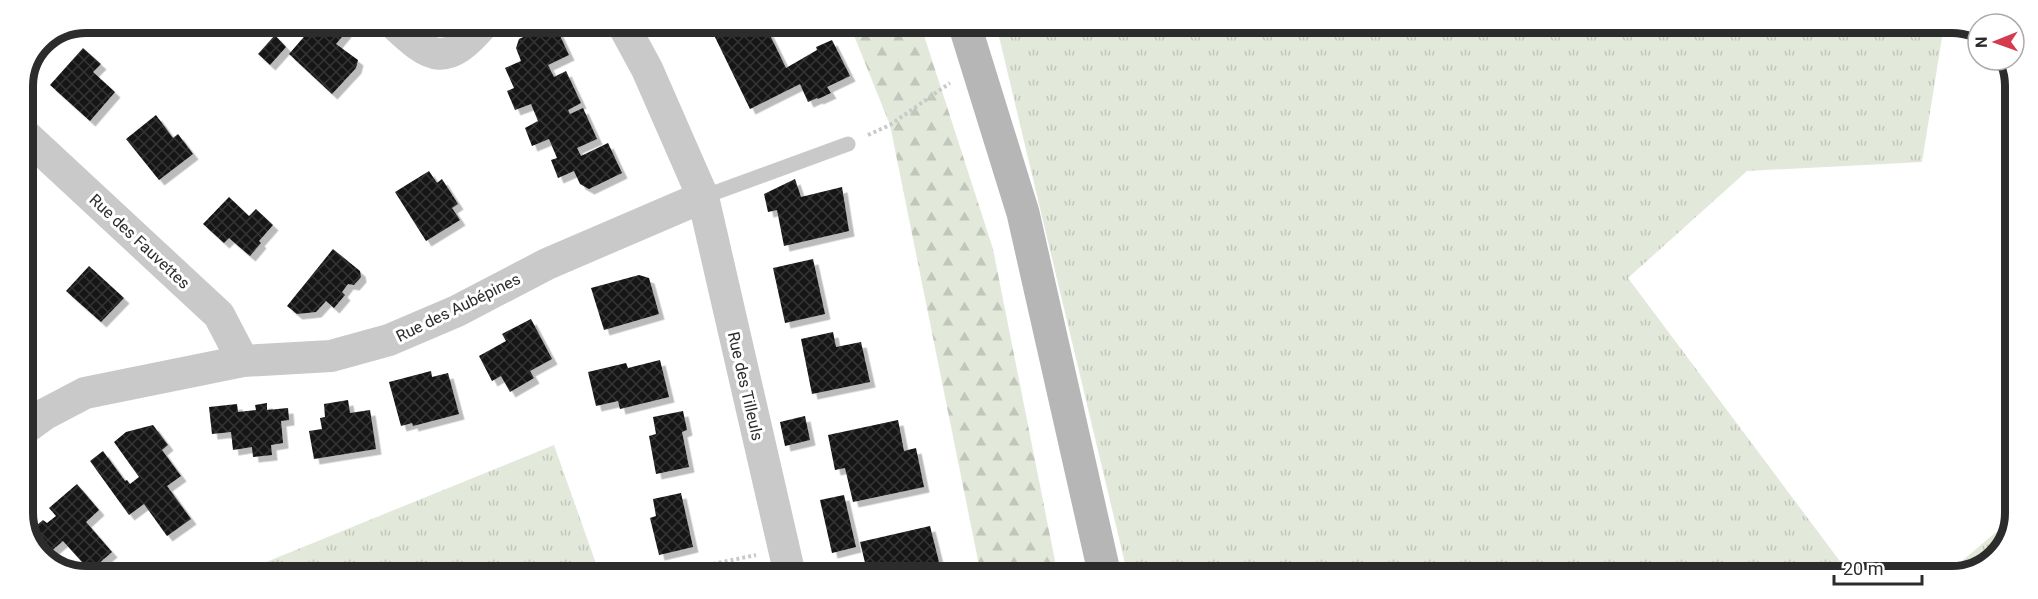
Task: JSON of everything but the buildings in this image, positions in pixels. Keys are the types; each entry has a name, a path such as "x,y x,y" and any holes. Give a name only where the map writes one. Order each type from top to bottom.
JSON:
{"main road":[{"path":"967,33 1023,213 1103,566"}],"street":[{"path":"403,33 416,45 434,54 454,52 475,33"},
{"name":"Rue des Tilleuls","path":"627,33 647,69 703,196 788,566"},
{"name":"Rue des Fauvettes","path":"33,143 219,315 243,361"},
{"name":"Rue des Aubépines","path":"33,423 85,393 243,361 331,356 390,340 457,311 547,264 703,196"}],"lane":[{"name":"Rue des Aubépines","path":"703,196 848,144"}],"path":[{"path":"848,144 890,125 977,63"},
{"path":"702,566 759,554"}],"green space":[{"path":"853,33 923,33 993,249 1056,566 979,566 890,125"},
{"path":"998,33 1943,33 1922,162 1747,171 1628,278 1844,566 1126,566"},
{"path":"554,445 597,566 256,566"},
{"path":"2003,527 2000,536 1984,555 1975,561 1956,566"}]}
